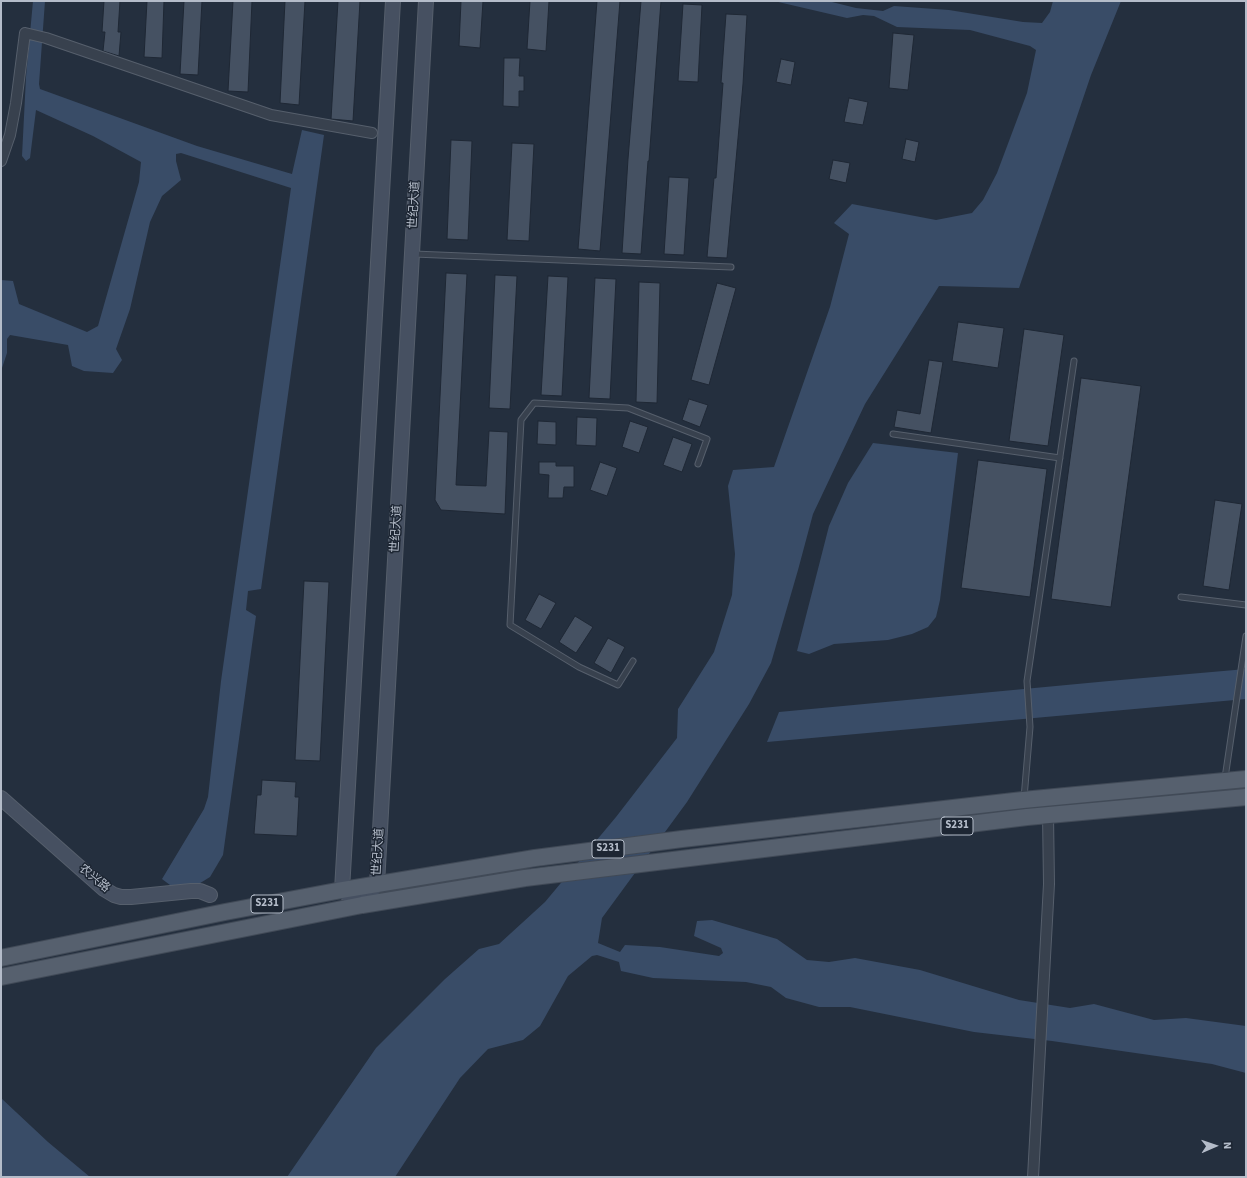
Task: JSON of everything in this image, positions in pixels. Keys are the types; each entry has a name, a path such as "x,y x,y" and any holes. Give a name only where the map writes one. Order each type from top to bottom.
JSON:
{"main road":[{"path":"362,905 342,890 393,1"},
{"name":"世纪大道","path":"362,905 377,884 426,1"},
{"name":"S231","path":"1,958 225,912 342,890 535,858 682,839 1024,800 1246,779"},
{"name":"S231","path":"1,977 362,905 525,878 1048,815 1246,796"},
{"name":"农兴路","path":"1,798 104,889 114,896 131,897 191,891 200,891 210,895"}],"street":[{"path":"1,161 10,135 16,103 25,33 46,38 271,115 372,134"},
{"path":"1033,1177 1049,884 1048,815"}],"lane":[{"path":"412,254 730,267"},
{"path":"1024,800 1030,727 1027,681 1074,361"},
{"path":"633,661 618,686 579,667 510,624 521,420 534,403 628,408 707,439 698,464"},
{"path":"893,434 1060,458"},
{"path":"1181,597 1246,605"},
{"path":"1224,781 1246,636"}],"water":[{"path":"33,1 45,1 39,84 40,89 197,146 292,174 302,130 324,135 261,589 248,591 246,610 256,616 223,855 210,877 197,885 170,885 162,879 204,809 208,797 221,681 291,188 181,153 176,154 176,161 181,180 162,196 150,222 130,309 116,349 122,360 113,373 84,371 72,366 68,345 10,335 7,339 7,353 1,371 1,280 13,281 19,304 87,332 98,326 139,182 141,162 93,136 36,110 30,158 26,161 22,156 26,77"},
{"path":"774,1 828,1 856,8 883,11 894,6 949,10 1023,22 1042,23 1050,12 1053,1 1121,1 1091,75 1019,288 939,286 865,404 813,514 771,663 749,704 687,802 602,918 598,943 620,952 625,945 660,947 719,956 723,953 721,948 694,936 697,921 712,920 777,939 807,960 829,962 855,958 920,970 1019,1000 1070,1008 1094,1004 1154,1020 1186,1018 1246,1026 1246,1073 1212,1064 1052,1041 974,1032 850,1007 819,1007 786,998 771,987 746,982 653,978 621,971 619,962 597,955 592,956 568,976 540,1026 523,1040 488,1049 460,1078 395,1177 287,1177 376,1048 445,979 479,949 499,944 545,902 616,817 677,738 678,709 714,652 732,595 735,554 728,486 733,470 774,467 830,307 849,234 834,223 852,204 936,220 972,213 983,200 997,173 1027,93 1036,50 1030,46 970,30 897,27 874,16 863,15 847,18"},
{"path":"873,443 958,453 940,600 936,617 928,627 912,634 888,640 834,644 809,654 797,651 829,526 848,483"},
{"path":"1246,669 1246,699 767,742 779,712"},
{"path":"1,1098 48,1142 90,1177 1,1177"}],"building":[{"path":"104,1 120,1 118,32 121,32 119,56 103,51 105,32 102,32"},
{"path":"147,1 164,1 162,58 144,57"},
{"path":"184,1 202,1 198,75 180,74"},
{"path":"233,1 252,1 248,92 228,91"},
{"path":"285,1 305,1 299,105 280,103"},
{"path":"338,1 360,1 353,121 331,119"},
{"path":"461,1 483,1 480,48 459,46"},
{"path":"530,1 549,1 546,51 527,49"},
{"path":"597,1 620,1 600,251 578,249"},
{"path":"641,1 661,1 641,254 622,253"},
{"path":"683,4 702,5 698,82 678,81"},
{"path":"726,14 747,15 743,84 727,258 707,257 714,178 716,178 723,83 721,83"},
{"path":"893,33 914,35 908,90 889,88"},
{"path":"504,58 520,58 519,76 524,76 524,91 519,91 519,107 503,106"},
{"path":"781,59 795,62 791,85 776,82"},
{"path":"849,98 868,102 863,125 844,122"},
{"path":"906,139 919,142 915,162 902,159"},
{"path":"451,140 472,141 468,240 447,239"},
{"path":"512,143 534,144 529,241 507,240"},
{"path":"833,160 850,163 846,183 829,179"},
{"path":"669,177 689,178 684,255 664,254"},
{"path":"446,273 467,274 456,485 486,486 489,431 508,432 505,514 441,510 435,500"},
{"path":"495,275 517,276 510,409 489,408"},
{"path":"548,276 568,277 562,396 541,395"},
{"path":"595,278 616,279 610,399 589,398"},
{"path":"639,282 660,283 657,403 636,402"},
{"path":"717,283 736,288 709,385 691,380"},
{"path":"958,322 1004,328 998,368 952,361"},
{"path":"1024,329 1064,335 1048,446 1009,441"},
{"path":"929,360 943,362 931,433 894,427 897,410 920,414"},
{"path":"1081,378 1141,386 1111,607 1051,599"},
{"path":"689,399 708,405 700,427 682,420"},
{"path":"577,417 597,418 596,446 576,445"},
{"path":"538,421 556,422 556,445 537,444"},
{"path":"630,421 648,427 639,453 622,447"},
{"path":"673,437 692,444 682,472 663,465"},
{"path":"978,460 1047,469 1030,597 961,588"},
{"path":"539,462 556,462 556,466 574,466 574,487 564,487 563,498 548,498 549,475 539,474"},
{"path":"600,462 617,468 607,496 590,490"},
{"path":"1215,500 1242,504 1229,590 1203,586"},
{"path":"304,581 329,582 320,761 295,760"},
{"path":"539,594 556,603 541,629 525,620"},
{"path":"575,616 593,627 576,653 559,642"},
{"path":"608,638 625,647 611,673 594,663"},
{"path":"262,780 296,782 295,797 299,797 297,836 254,834 257,795 261,795"}]}
